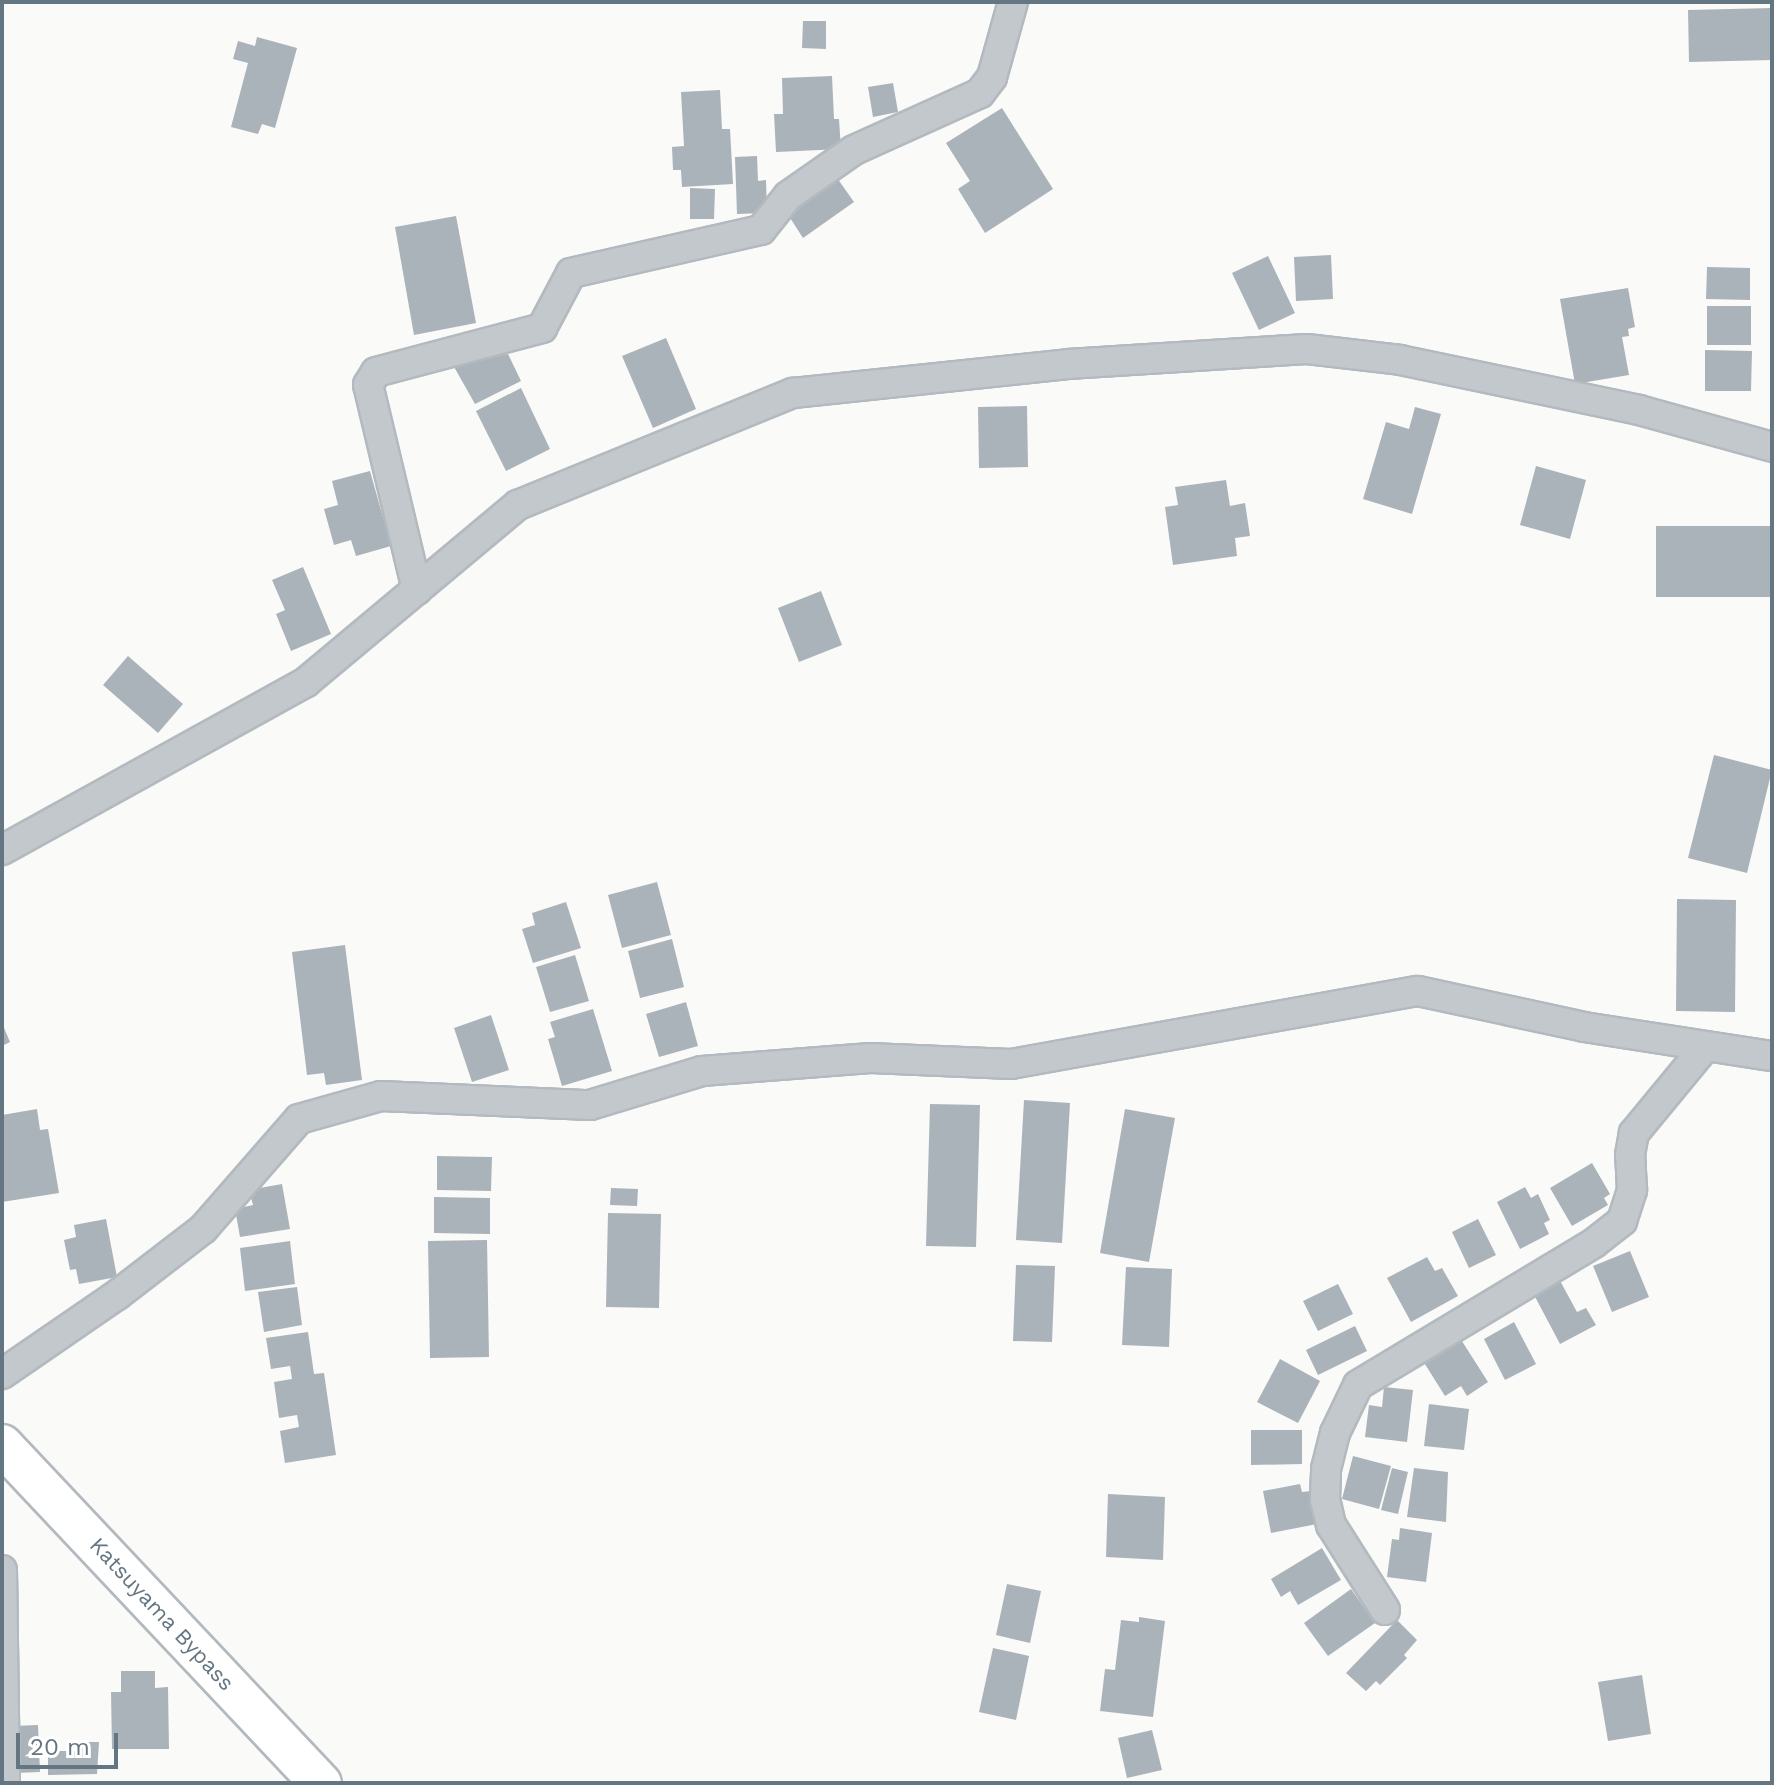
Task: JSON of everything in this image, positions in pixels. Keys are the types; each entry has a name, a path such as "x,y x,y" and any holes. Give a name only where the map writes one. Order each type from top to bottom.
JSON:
{"main road":[{"name":"Katsuyama Bypass","path":"2,1445 321,1783"}],"street":[{"path":"417,590 368,385 376,372 542,328 571,273 761,230 788,196 854,150 980,93 992,77 1013,2"},
{"path":"2,850 306,682 518,505 793,393 1068,364 1307,349 1400,360 1639,410 1772,447"},
{"path":"2,1374 117,1295 203,1229 299,1119 381,1096 590,1105 702,1071 871,1058 1011,1064 1418,991 1584,1027 1704,1048 1772,1056"},
{"path":"1385,1610 1331,1525 1325,1500 1326,1469 1335,1433 1358,1385 1594,1243 1622,1221 1632,1190 1630,1155 1634,1133 1704,1048"},
{"path":"2,1570 5,1582 5,1783"}],"building":[{"path":"1772,8 1772,60 1689,62 1688,10"},
{"path":"803,21 826,21 826,49 802,48"},
{"path":"257,37 297,48 275,128 262,124 258,134 231,127 248,63 233,59 238,41 255,46"},
{"path":"832,76 834,119 839,119 841,149 776,152 774,114 783,114 782,78"},
{"path":"893,83 898,112 873,117 868,87"},
{"path":"720,90 722,129 730,129 733,184 682,187 681,170 673,170 672,147 684,146 681,92"},
{"path":"1002,108 1053,189 985,233 958,189 970,181 946,143"},
{"path":"757,156 758,181 766,180 767,213 737,214 735,157"},
{"path":"835,175 854,202 803,238 785,210"},
{"path":"690,188 715,189 714,219 690,219"},
{"path":"456,216 476,323 414,335 395,227"},
{"path":"1331,255 1333,299 1296,301 1294,257"},
{"path":"1268,256 1295,313 1259,330 1232,273"},
{"path":"1707,267 1750,268 1750,300 1706,299"},
{"path":"1628,288 1635,327 1628,329 1629,336 1622,337 1629,375 1575,384 1560,299"},
{"path":"1707,306 1751,306 1751,345 1707,345"},
{"path":"666,338 696,409 653,428 622,356"},
{"path":"1705,350 1752,351 1751,391 1705,391"},
{"path":"508,354 521,381 475,404 453,365"},
{"path":"521,388 550,449 506,471 476,411"},
{"path":"1027,406 1028,467 979,468 978,407"},
{"path":"1415,407 1441,414 1412,514 1363,499 1386,422 1409,429"},
{"path":"1536,466 1586,480 1570,539 1520,525"},
{"path":"370,471 391,546 356,556 351,540 334,545 324,509 338,505 332,481"},
{"path":"1226,480 1230,506 1245,503 1250,536 1235,538 1237,556 1173,565 1165,507 1178,505 1175,487"},
{"path":"1656,526 1772,526 1772,597 1656,597"},
{"path":"303,567 331,634 291,651 276,614 285,610 272,580"},
{"path":"821,591 842,645 799,662 778,608"},
{"path":"128,656 183,704 158,733 103,685"},
{"path":"1714,755 1772,770 1747,873 1688,858"},
{"path":"657,882 671,935 622,948 608,895"},
{"path":"1677,899 1736,900 1735,1012 1676,1011"},
{"path":"566,902 581,948 533,963 522,929 535,925 532,913"},
{"path":"672,939 684,987 640,998 628,951"},
{"path":"345,945 362,1080 326,1085 324,1073 307,1075 292,952"},
{"path":"575,955 589,1001 550,1012 536,967"},
{"path":"686,1002 698,1046 659,1057 646,1014"},
{"path":"593,1009 612,1071 562,1086 548,1039 555,1037 550,1022"},
{"path":"491,1015 509,1070 472,1082 454,1028"},
{"path":"2,1023 10,1042 2,1046"},
{"path":"1024,1100 1070,1103 1062,1243 1016,1240"},
{"path":"930,1104 980,1105 976,1247 926,1246"},
{"path":"37,1109 40,1130 48,1129 59,1193 2,1202 2,1115"},
{"path":"1125,1109 1175,1118 1149,1262 1100,1253"},
{"path":"437,1156 492,1157 491,1191 437,1190"},
{"path":"1592,1163 1610,1194 1604,1198 1608,1205 1572,1226 1550,1188"},
{"path":"282,1184 290,1229 240,1237 235,1209 253,1205 249,1190"},
{"path":"1525,1187 1531,1198 1538,1194 1550,1220 1544,1223 1549,1234 1520,1249 1497,1202"},
{"path":"611,1188 638,1189 637,1206 610,1205"},
{"path":"434,1197 490,1198 490,1234 434,1233"},
{"path":"608,1213 661,1214 659,1308 606,1307"},
{"path":"106,1219 117,1277 79,1284 76,1269 70,1270 64,1240 76,1237 74,1225"},
{"path":"1478,1219 1496,1255 1469,1268 1452,1232"},
{"path":"487,1240 489,1357 430,1358 428,1241"},
{"path":"290,1241 295,1284 245,1291 240,1248"},
{"path":"1630,1251 1649,1297 1612,1312 1593,1266"},
{"path":"1427,1257 1435,1271 1442,1268 1458,1296 1411,1322 1387,1278"},
{"path":"1016,1265 1055,1266 1052,1342 1013,1341"},
{"path":"1126,1267 1172,1269 1169,1347 1122,1345"},
{"path":"1558,1277 1577,1312 1586,1308 1596,1325 1560,1344 1532,1291"},
{"path":"1338,1284 1353,1314 1318,1331 1303,1301"},
{"path":"297,1287 302,1325 264,1332 258,1292"},
{"path":"1514,1322 1536,1364 1505,1380 1484,1339"},
{"path":"1355,1326 1367,1351 1318,1375 1306,1350"},
{"path":"308,1332 314,1374 324,1373 336,1455 285,1463 280,1431 299,1427 297,1415 279,1418 274,1382 292,1379 290,1366 271,1369 266,1338"},
{"path":"1460,1338 1488,1382 1467,1396 1461,1386 1445,1396 1423,1361"},
{"path":"1280,1359 1320,1381 1298,1423 1257,1402"},
{"path":"1384,1387 1413,1390 1407,1442 1365,1437 1369,1405 1382,1407"},
{"path":"1429,1404 1469,1409 1464,1450 1424,1446"},
{"path":"1251,1430 1302,1430 1302,1464 1251,1465"},
{"path":"1353,1456 1391,1466 1379,1509 1342,1499"},
{"path":"1392,1468 1408,1472 1398,1514 1381,1510"},
{"path":"1414,1468 1448,1472 1446,1522 1407,1517"},
{"path":"1300,1484 1302,1492 1311,1491 1317,1524 1271,1533 1263,1491"},
{"path":"1108,1494 1165,1497 1163,1560 1106,1557"},
{"path":"1400,1528 1432,1533 1426,1582 1387,1577 1392,1539 1399,1540"},
{"path":"1322,1548 1341,1580 1298,1605 1290,1591 1281,1597 1271,1579"},
{"path":"1007,1584 1041,1591 1030,1643 996,1635"},
{"path":"1351,1589 1375,1623 1328,1656 1304,1623"},
{"path":"1139,1617 1165,1621 1153,1717 1100,1711 1105,1669 1115,1670 1121,1620 1139,1622"},
{"path":"1397,1620 1417,1640 1404,1655 1407,1658 1380,1685 1376,1681 1366,1691 1346,1673"},
{"path":"993,1648 1029,1656 1016,1720 979,1712"},
{"path":"121,1671 155,1671 155,1688 168,1687 169,1749 112,1749 111,1692 121,1692"},
{"path":"1642,1675 1651,1734 1608,1741 1598,1682"},
{"path":"38,1725 40,1772 15,1773 13,1726"},
{"path":"1152,1730 1162,1770 1127,1778 1118,1738"},
{"path":"78,1742 99,1742 97,1774 48,1775 48,1751 78,1751"}]}
